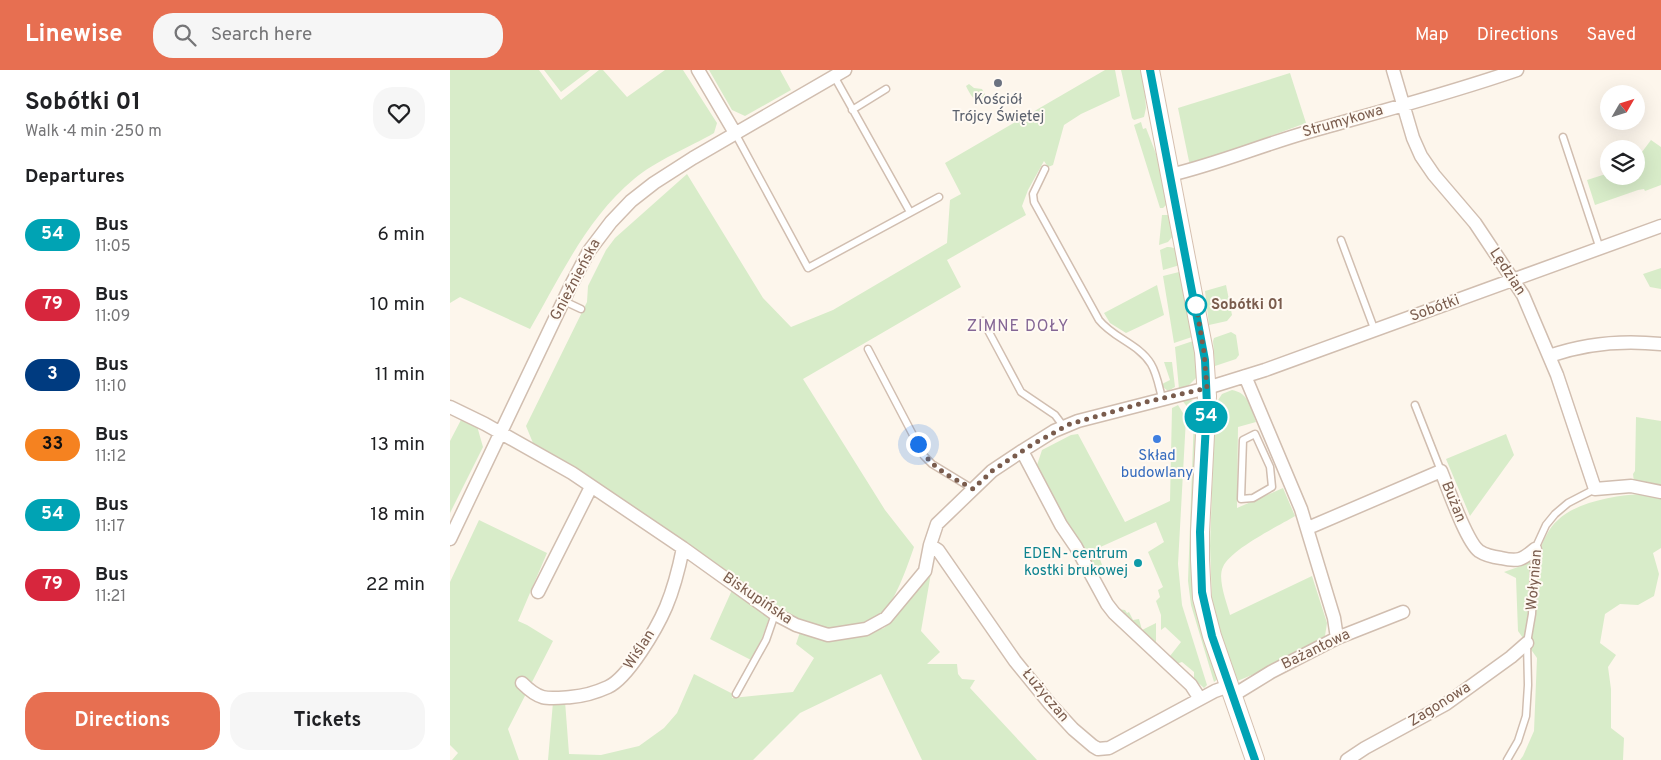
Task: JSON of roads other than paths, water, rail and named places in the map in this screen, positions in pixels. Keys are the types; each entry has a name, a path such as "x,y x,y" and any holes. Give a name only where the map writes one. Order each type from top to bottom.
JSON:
{"main road":[{"path":"1150,70 1202,337 1207,388 1200,532 1200,579 1203,604 1208,625 1255,760"}],"street":[{"path":"698,70 734,133"},
{"name":"Lędzian","path":"1393,70 1413,138 1422,156 1434,174 1475,223 1515,280 1523,295 1549,356 1595,489"},
{"name":"Strumykowa","path":"1170,175 1517,70"},
{"name":"Gnieźnieńska","path":"451,536 589,251 611,222 631,201 669,172 840,73"},
{"name":"Sobótki","path":"1207,388 1375,331 1661,226"},
{"path":"1549,356 1598,344 1621,341 1661,344"},
{"path":"1245,376 1276,464 1308,528 1334,618 1337,638"},
{"name":"Biskupińska","path":"450,407 572,473 683,548 775,614 796,625 828,635 866,629 886,618 925,571 930,545 937,524 992,471 1022,451 1064,427 1098,415 1207,388"},
{"path":"1022,451 1051,507 1076,547 1107,604 1114,613 1191,685 1200,699"},
{"name":"Bużan","path":"1308,528 1441,471 1469,539 1479,551 1500,558 1518,561 1535,549"},
{"name":"Wołynian","path":"1595,489 1631,486 1661,492"},
{"path":"538,592 592,487"},
{"name":"Łużyczan","path":"930,545 938,550 1031,683 1073,729 1098,749 1109,748 1200,699 1231,691"},
{"name":"Wiślan","path":"522,683 533,694 543,698 579,696 610,687 627,671 666,607 679,570 683,548"},
{"name":"Bażantowa","path":"1231,691 1337,638 1403,612"},
{"name":"Zagonowa","path":"1347,760 1365,748 1446,704 1511,657 1527,643"}],"lane":[{"path":"840,73 852,110 910,212"},
{"path":"852,110 886,89"},
{"path":"734,133 808,268 939,197"},
{"path":"1563,137 1600,249"},
{"path":"1045,169 1033,194 1034,202 1099,320 1112,334 1145,356 1156,374 1162,398"},
{"path":"1342,240 1375,331"},
{"path":"564,301 581,309"},
{"path":"983,321 1021,392 1055,416 1064,427"},
{"path":"868,349 924,456 932,464 973,489"},
{"path":"1415,405 1441,471"},
{"path":"1255,434 1276,464 1272,487 1253,498 1241,499 1242,440 1255,434"},
{"name":"Wołynian","path":"1507,760 1518,741 1526,716 1528,686 1527,643 1532,614 1535,549 1546,525 1555,514 1568,503 1595,489"},
{"path":"736,694 766,640 775,614"}],"place":[{"name":"Kościół Trójcy Świętej","path":"998,83"},
{"name":"Sobótki 01","path":"1196,305"},
{"name":"Skład budowlany","path":"1157,439"},
{"name":"EDEN- centrum kostki brukowej","path":"1138,563"}],"district":[{"name":"ZIMNE DOŁY","path":"1018,327"}]}
